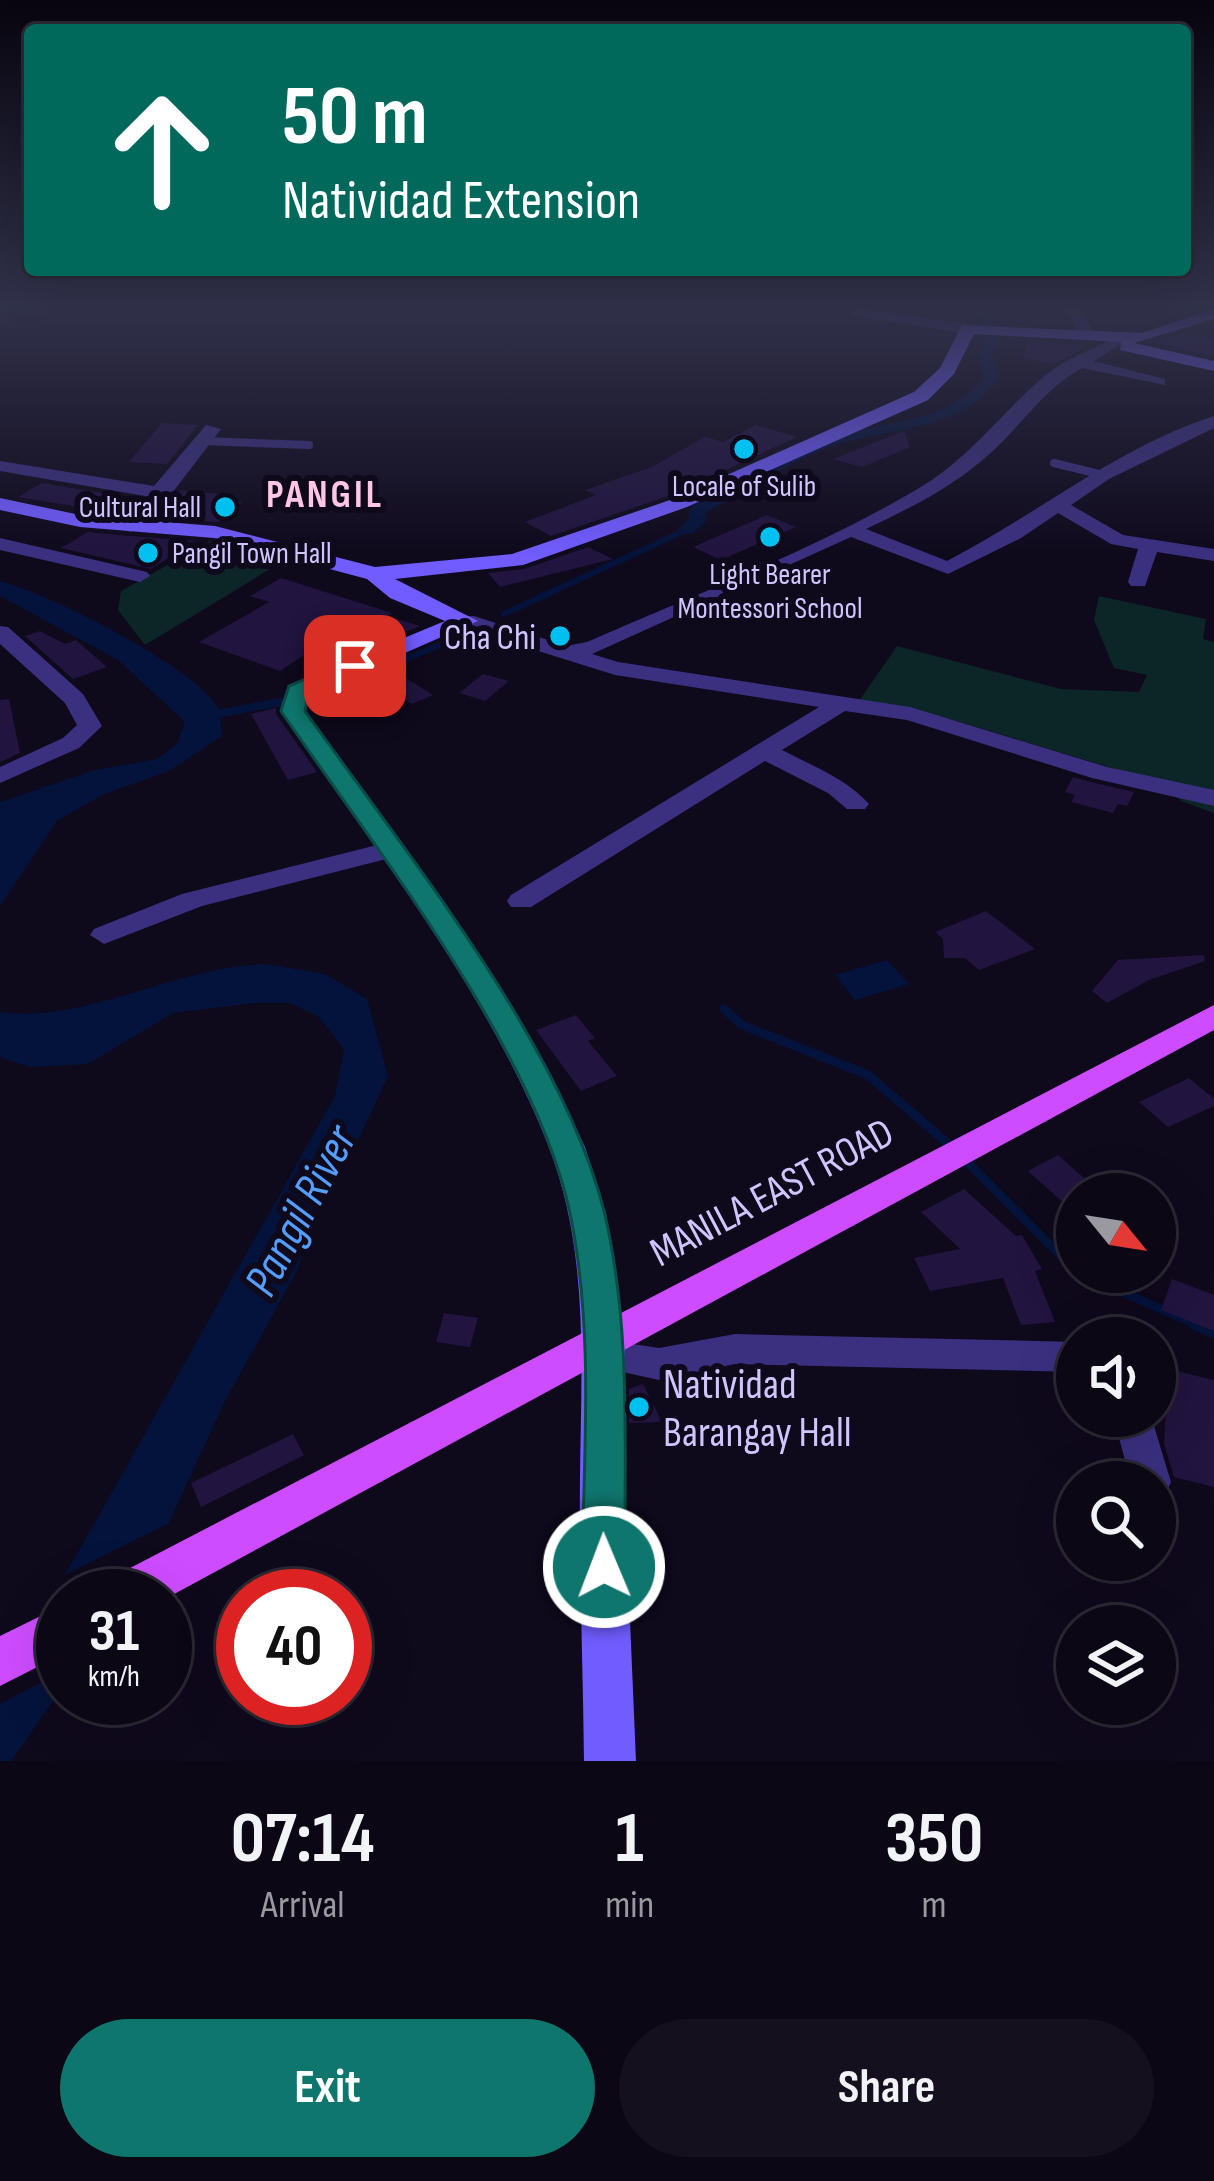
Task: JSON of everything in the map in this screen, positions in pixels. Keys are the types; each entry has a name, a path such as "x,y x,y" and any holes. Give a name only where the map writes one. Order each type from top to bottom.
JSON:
{"main road":[{"path":"0,504 130,526 238,537 375,574 530,556 739,479 927,390"},
{"path":"375,574 398,593 466,621"},
{"path":"466,621 314,682 297,691 293,711 531,1070 567,1147 587,1213 605,1339 602,1480 610,1761"},
{"name":"MANILA EAST ROAD","path":"175,1569 1214,1016"},
{"path":"0,1662 36,1643"}],"street":[{"path":"560,653 631,631 850,530 952,477 1003,433 1039,390"},
{"path":"850,530 948,568 1103,475 1214,421"},
{"path":"130,526 162,494 207,435"},
{"path":"0,466 162,494"},
{"path":"1057,505 1108,535 1214,555"},
{"path":"0,544 140,576"},
{"path":"1138,583 1149,546"},
{"path":"466,621 615,668 923,717 1102,773 1214,797"},
{"path":"0,632 75,699 87,713 89,726 70,743 0,776"},
{"path":"521,901 843,703"},
{"path":"764,751 837,788 856,804"},
{"path":"104,935 207,895 389,850"},
{"path":"605,1339 622,1358 659,1364 735,1349 1056,1357"}],"lane":[{"path":"207,435 309,445"},
{"path":"1054,464 1103,475"}],"green space":[{"path":"217,537 290,557 145,645 118,610 121,591"},
{"path":"1099,596 1206,619 1203,639 1214,642 1214,813 1181,801 1165,784 953,720 859,701 897,646 1061,689 1139,692 1147,675 1114,668 1094,620"}],"water":[{"path":"0,581 83,615 181,672 218,708 222,736 169,771 102,795 57,821 0,906 0,802 95,770 157,759 177,744 185,722 118,660 0,596"},
{"path":"887,960 909,984 855,1000 835,975"},
{"name":"Pangil River","path":"266,964 325,974 367,999 388,1076 358,1141 314,1208 298,1269 223,1405 167,1527 104,1569 68,1569 335,1096 344,1049 319,1017 290,1003 255,1003 173,1013 88,1064 30,1067 0,1057 0,1012 65,1010 232,967"},
{"path":"36,1620 36,1725 11,1761 0,1761 0,1677"}],"pier":[{"path":"176,1520 145,1569 76,1569"},
{"path":"36,1609 36,1685 0,1704 0,1666"}],"building":[{"path":"162,423 198,425 167,464 129,462"},
{"path":"756,425 797,437 671,495 551,536 525,522 596,495 585,490 652,467 705,437 723,442"},
{"path":"904,431 910,447 862,467 833,459"},
{"path":"42,483 137,499 124,514 18,497"},
{"path":"180,490 220,494 215,499 242,502 218,522 154,517"},
{"path":"767,515 796,527 721,560 693,547"},
{"path":"88,532 195,541 151,569 61,548"},
{"path":"588,547 613,559 500,587 488,573 524,569"},
{"path":"281,578 420,626 386,640 347,627 280,671 199,642 269,602 250,596"},
{"path":"40,631 65,644 76,640 107,667 73,679 25,636"},
{"path":"386,666 433,695 412,704 365,675"},
{"path":"483,674 509,681 485,701 459,693"},
{"path":"9,699 20,753 0,762 0,700"},
{"path":"276,708 317,772 288,780 251,714"},
{"path":"1073,777 1134,792 1127,806 1118,804 1113,813 1071,802 1075,795 1065,792"},
{"path":"986,911 1035,949 979,970 965,958 944,958 943,939 935,932"},
{"path":"1204,955 1205,961 1149,980 1107,1003 1092,991 1118,960"},
{"path":"576,1015 595,1038 588,1041 617,1076 581,1091 536,1030"},
{"path":"1189,1078 1214,1099 1214,1106 1168,1127 1139,1102"},
{"path":"1058,1155 1078,1173 1056,1173 1056,1196 1028,1171"},
{"path":"964,1189 1016,1236 1022,1235 1042,1269 1035,1271 1055,1322 1021,1325 1003,1278 930,1291 914,1258 960,1249 921,1212"},
{"path":"1176,1281 1214,1295 1214,1331 1161,1310 1167,1293 1176,1293"},
{"path":"444,1313 478,1318 470,1347 436,1342"},
{"path":"1176,1371 1214,1380 1214,1487 1176,1478 1176,1461 1169,1461 1164,1437 1176,1437"},
{"name":"Natividad Barangay Hall","path":"643,1384 662,1422 629,1423 629,1389"},
{"path":"293,1434 304,1455 201,1507 191,1483"}],"waterway":[{"path":"686,530 698,520 696,511 798,455 829,442 939,417 982,390"},
{"path":"504,614 686,530"},
{"path":"314,697 471,632"},
{"path":"211,715 281,702 270,704"},
{"path":"724,1009 742,1025 868,1075 953,1148"},
{"path":"963,1158 1077,1272 1199,1326"},
{"path":"1195,1324 1199,1326"},
{"path":"1199,1326 1214,1332"}],"place":[{"name":"Locale of Sulib","path":"744,449"},
{"name":"Cultural Hall","path":"225,507"},
{"name":"Light Bearer Montessori School","path":"770,537"},
{"name":"Pangil Town Hall","path":"148,553"},
{"name":"Cha Chi","path":"560,636"},
{"name":"Natividad Barangay Hall","path":"639,1407"}],"district":[{"name":"PANGIL","path":"325,493"}],"route":[{"path":"355,666 297,691 293,711 448,935 531,1070 567,1147 587,1213 605,1339 604,1567"}]}
